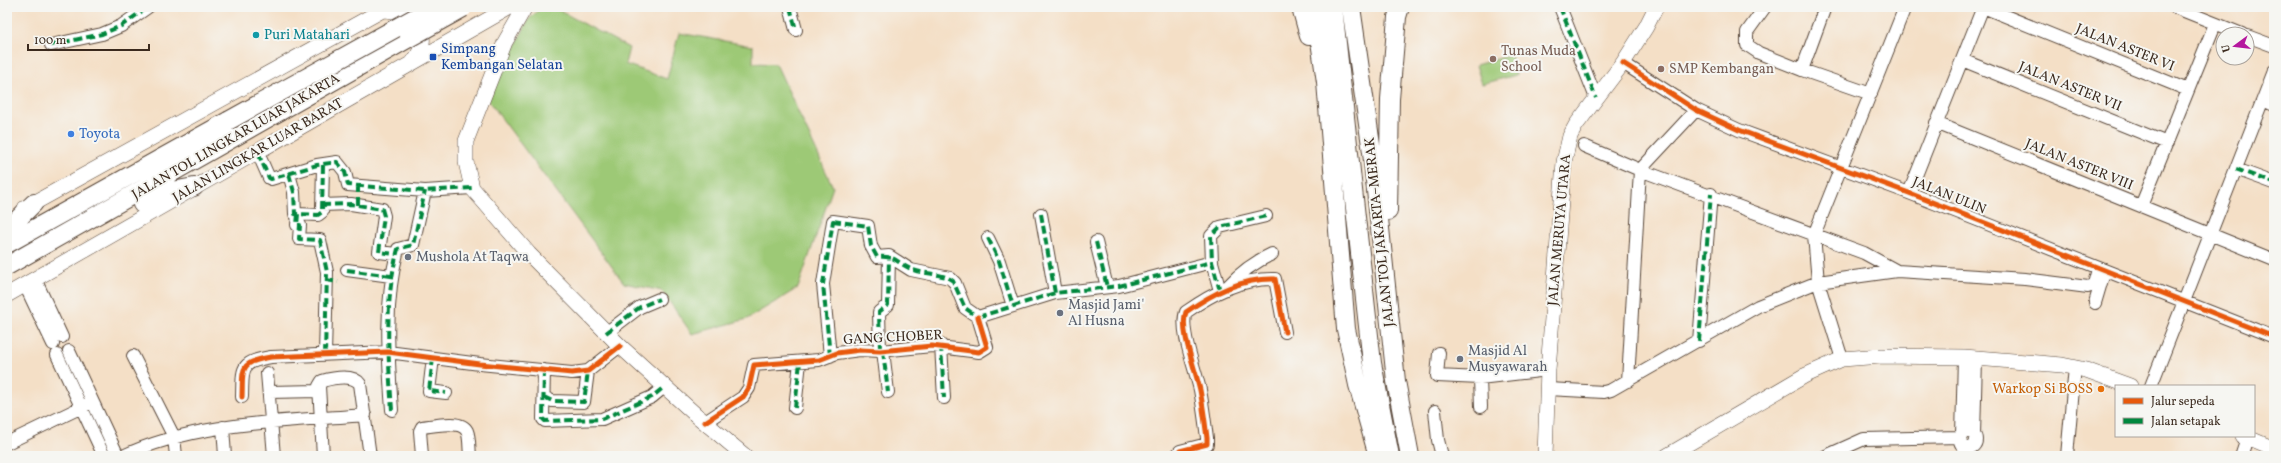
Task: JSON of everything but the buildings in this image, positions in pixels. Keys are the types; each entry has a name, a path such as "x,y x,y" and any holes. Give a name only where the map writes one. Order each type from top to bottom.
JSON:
{"highway":[{"name":"JALAN TOL LINGKAR LUAR JAKARTA","path":"7,244 434,7"},
{"name":"JALAN TOL LINGKAR LUAR JAKARTA","path":"7,266 464,7"},
{"name":"JALAN TOL JAKARTA–MERAK","path":"1351,7 1372,152 1396,381 1410,456"},
{"path":"1363,7 1372,152"},
{"path":"1385,275 1390,99 1396,17 1400,7"},
{"name":"JALAN TOL JAKARTA–MERAK","path":"1316,8 1372,363 1390,456"},
{"path":"1316,8 1330,128 1346,329 1358,385 1378,456"},
{"path":"7,280 120,216 163,194 177,189 194,187"},
{"path":"7,226 16,221 34,203"}],"main road":[{"path":"415,7 416,16 421,28 434,38 445,42 435,49"},
{"path":"420,7 428,25 443,36 453,38"},
{"name":"JALAN LINGKAR LUAR BARAT","path":"7,295 194,187 258,153 453,38 510,7"},
{"path":"525,7 505,42 466,141 466,162 472,188 529,254 606,333 664,387 742,455"},
{"name":"JALAN MERUYA UTARA","path":"1545,456 1548,370 1564,162 1570,136 1576,125 1623,63 1646,28 1656,7"},
{"path":"7,218 385,9 403,13 417,24 421,34 421,46 413,62"},
{"path":"492,16 505,25 505,42"},
{"path":"1667,456 1804,376 1842,359 1881,356 1970,357 2075,368 2127,385"},
{"path":"2245,437 2274,449"}],"street":[{"path":"51,45 102,34 121,26 148,7"},
{"path":"790,7 796,30"},
{"path":"1560,7 1596,98"},
{"path":"1765,7 1748,32 1746,45 1759,53 1802,70 1871,94"},
{"path":"1802,70 1826,7"},
{"path":"1842,359 1818,282 1814,235 1905,7"},
{"path":"1909,193 1983,7"},
{"name":"JALAN ASTER VI","path":"1983,7 2188,90"},
{"path":"2174,7 2220,26"},
{"path":"2141,206 2215,24"},
{"path":"2255,39 2274,46"},
{"name":"JALAN ASTER VII","path":"1962,60 2167,143"},
{"name":"JALAN ULIN","path":"1623,63 1696,110 1739,130 1909,193 2184,303 2274,337"},
{"path":"2151,385 2236,169 2268,102 2273,77"},
{"path":"1628,381 1640,170 1696,110"},
{"name":"JALAN ASTER VIII","path":"1936,123 2274,260"},
{"path":"1584,146 1640,170 1711,194 1864,253 1897,270"},
{"path":"258,153 269,178 274,179 337,162 345,172 348,185 425,191 472,188"},
{"path":"288,174 294,192 295,214 318,215 322,212 323,165"},
{"path":"2236,169 2274,183"},
{"path":"358,186 358,205"},
{"path":"392,410 388,352 391,276 396,254 400,247 413,245 425,191"},
{"path":"1699,341 1711,194"},
{"path":"322,205 358,205 382,209 384,216 379,252 396,254"},
{"path":"298,214 300,239 320,240 327,272 332,281 325,355"},
{"path":"1041,214 1055,294"},
{"path":"1223,290 1212,262 1210,242 1214,232 1220,227 1266,216"},
{"path":"830,356 823,284 833,221 868,226 875,255 889,256 911,270 950,278 955,283 965,308 978,316 1055,294 1119,286 1212,262"},
{"path":"988,238 999,261 1013,306"},
{"path":"1096,242 1107,287"},
{"path":"1223,290 1239,275 1272,254"},
{"path":"888,392 882,351 879,312 888,305 889,256"},
{"path":"347,270 391,276"},
{"path":"1548,389 1604,392 1628,381 1758,306 1818,282 1897,270 2025,279 2088,287 2094,284 2101,270"},
{"path":"2095,303 2101,270"},
{"path":"1176,456 1180,451 1207,444 1199,389 1187,345 1184,317 1186,312 1223,290 1248,281 1275,279 1285,332"},
{"path":"30,282 104,456"},
{"path":"606,333 640,307 659,299"},
{"name":"GANG CHOBER","path":"705,422 744,397 749,388 754,365 819,360 830,356 860,350 882,351 941,345 975,352 984,350 986,342 978,316"},
{"path":"57,345 70,342 69,351 118,456"},
{"path":"941,345 944,398"},
{"path":"242,397 244,368 247,364 271,357 388,352 572,373 588,371 620,346"},
{"path":"1439,353 1437,376 1480,378 1548,370"},
{"path":"133,356 174,437 176,456"},
{"path":"1826,456 1864,439 1966,444 1970,357"},
{"path":"433,358 429,391 446,393"},
{"path":"795,408 800,362"},
{"path":"2067,456 2075,368"},
{"path":"544,370 543,420 602,419 652,397 664,387"},
{"path":"544,397 552,401 584,402 588,371"},
{"path":"267,373 274,456"},
{"path":"323,456 318,391 322,381 351,378 357,380 360,384 370,456"},
{"path":"1480,378 1481,407"},
{"path":"269,392 318,391"},
{"path":"7,443 93,402"},
{"path":"1435,411 1438,440 1442,456"},
{"path":"123,456 174,437 223,427 365,416"},
{"path":"422,456 420,431 422,427 456,424 464,427 467,432 470,456"},
{"path":"223,427 225,456"},
{"path":"2241,456 2245,437"}],"green space":[{"path":"542,7 553,7 629,48 625,64 667,79 679,33 753,46 753,63 776,64 833,187 798,288 747,319 692,334 662,291 624,283 488,100 529,19"},
{"path":"1511,55 1516,75 1482,84 1476,65"}],"marked path":[{"path":"51,45 102,34 121,26 148,7"},
{"path":"790,7 796,30"},
{"path":"1560,7 1596,98"},
{"path":"258,153 269,178 271,179 317,165 337,162 345,172 348,185 425,191 472,188"},
{"path":"323,165 322,212 318,215 298,214 297,225 300,225 299,239 320,240 327,272 325,355"},
{"path":"2236,169 2274,183"},
{"path":"289,174 294,192 295,214 298,214"},
{"path":"358,186 358,205"},
{"path":"392,410 388,349 391,288 398,249 413,245 425,191"},
{"path":"1699,341 1711,194"},
{"path":"322,205 351,204 382,209 384,216 379,252 396,254"},
{"path":"1041,214 1055,293"},
{"path":"1220,291 1212,262 1211,236 1220,227 1266,216"},
{"path":"833,221 868,226 871,246 877,257 892,258 916,271 943,276 953,281 965,308 978,317 986,342 984,350 975,352 932,346 880,351 860,350 830,356 823,284 833,221"},
{"path":"988,238 999,261 1013,306"},
{"path":"1096,242 1107,287"},
{"path":"880,351 879,312 888,305 889,256"},
{"path":"978,317 1055,293 1119,286 1212,262"},
{"path":"347,270 391,276"},
{"path":"326,280 338,282"},
{"path":"606,333 640,307 659,299"},
{"path":"941,345 944,398"},
{"path":"883,351 888,392"},
{"path":"433,358 429,391 446,393"},
{"path":"795,408 800,362"},
{"path":"544,370 543,419 545,421 602,419 652,397 664,387"},
{"path":"544,397 552,401 584,402 588,371"}],"cycle path":[{"path":"1623,63 1696,110 1739,130 1909,193 2274,337"},
{"path":"1176,456 1180,451 1207,444 1200,390 1186,339 1184,319 1186,312 1228,288 1251,281 1275,279 1285,332"},
{"path":"705,422 743,397 749,388 754,365 819,360 837,353 860,350 880,351 932,346 979,352 987,347 978,317"},
{"path":"242,397 242,379 245,368 253,361 271,357 388,352 480,364 572,373 588,371 620,346"}],"place":[{"name":"Puri Matahari","path":"256,35"},
{"name":"Simpang Kembangan Selatan","path":"433,57"},
{"name":"Tunas Muda School","path":"1493,59"},
{"name":"SMP Kembangan","path":"1661,69"},
{"name":"Toyota","path":"71,134"},
{"name":"Mushola At Taqwa","path":"408,257"},
{"name":"Masjid Jami' Al Husna","path":"1060,313"},
{"name":"Masjid Al Musyawarah","path":"1460,359"},
{"name":"Warkop Si BOSS","path":"2101,389"}]}
